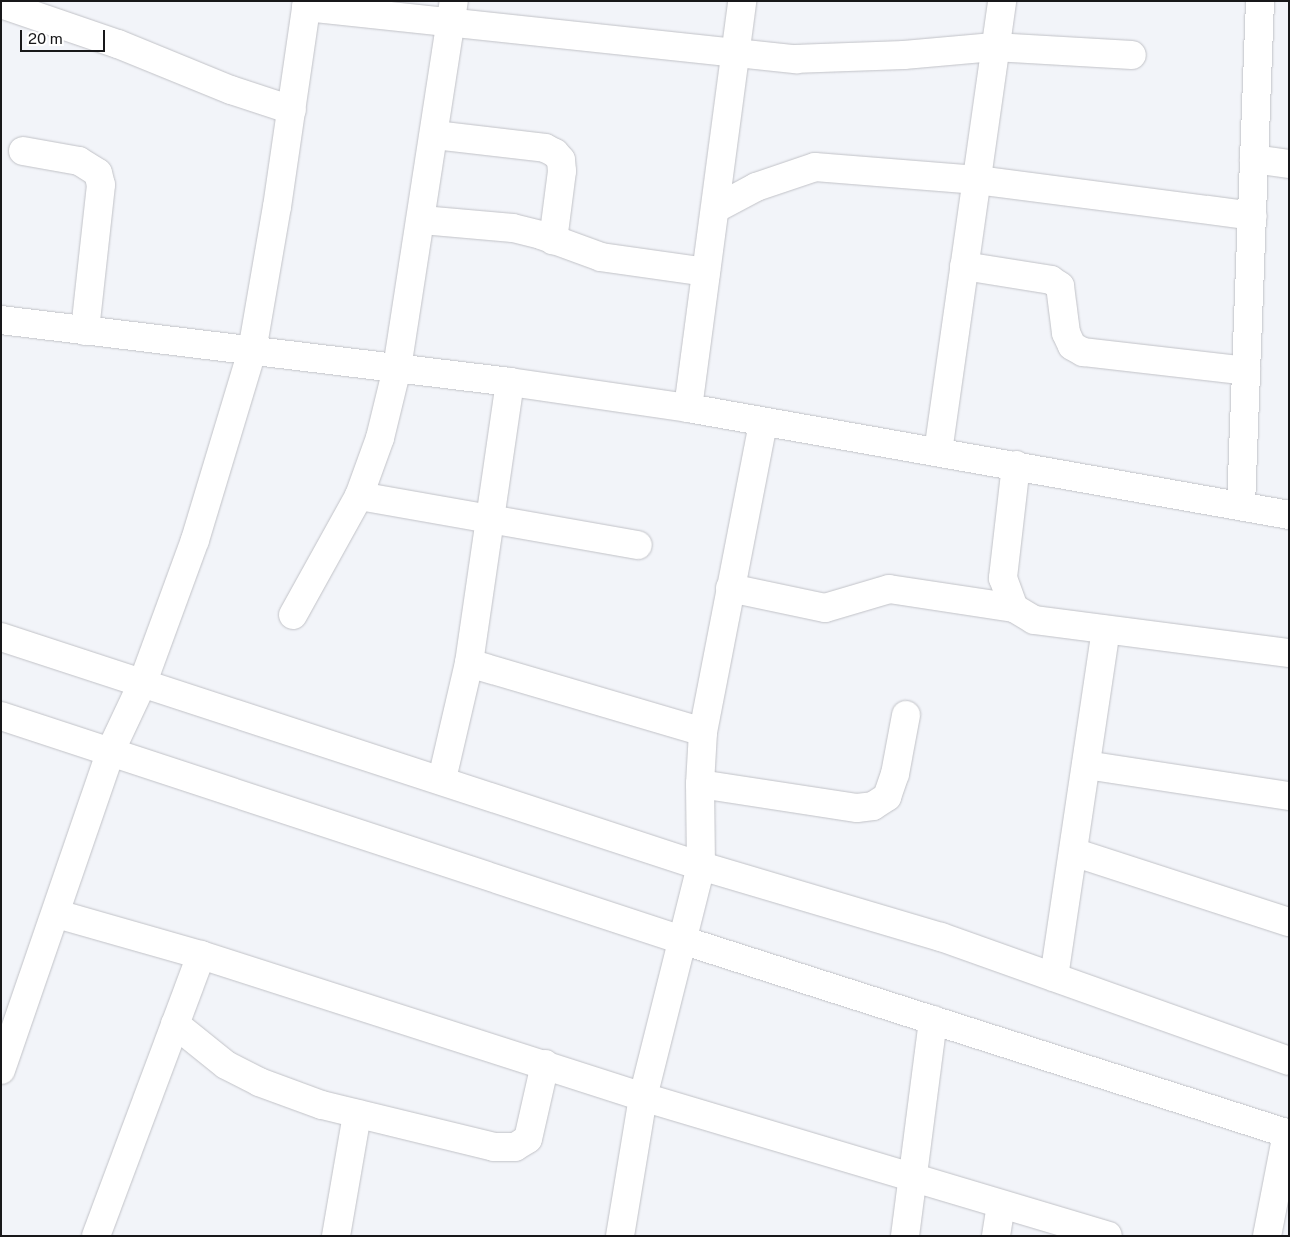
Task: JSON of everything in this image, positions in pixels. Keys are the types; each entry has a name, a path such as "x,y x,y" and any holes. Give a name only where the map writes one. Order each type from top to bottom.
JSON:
{"street":[{"path":"688,408 742,1"},
{"path":"938,452 1002,1"},
{"path":"1241,505 1254,216 1254,159 1260,1"},
{"path":"4,3 118,44 231,90 292,110"},
{"path":"1,1070 57,914 111,750 143,682 195,540 252,351 292,110 307,4 453,13 736,54 796,59 904,55 994,47 1132,56"},
{"path":"293,615 359,496 380,438 397,368 422,220 453,13"},
{"path":"435,134 546,148 556,153 561,160 562,171 553,240"},
{"path":"23,151 80,161 98,173 101,185 85,330"},
{"path":"1254,159 1289,164"},
{"path":"715,209 763,184 815,167 977,180 1254,216"},
{"path":"422,220 513,228 601,257 706,272"},
{"path":"964,266 1051,280 1060,286 1066,333 1072,346 1084,352 1246,371"},
{"path":"1,320 510,382 688,408 1289,515"},
{"path":"442,779 469,663 492,521 510,382"},
{"path":"620,1236 643,1097 685,940 701,866 700,784 703,732 763,422"},
{"path":"1014,608 1003,578 1016,465"},
{"path":"359,496 492,521 638,545"},
{"path":"730,588 825,608 889,589 1014,608 1034,620 1289,654"},
{"path":"1054,977 1106,630"},
{"path":"1,636 442,779 701,866 941,937 1289,1061"},
{"path":"469,663 703,732"},
{"path":"700,784 857,808 874,806 887,797 895,774 906,715"},
{"path":"1,716 111,750 685,940 1288,1134 1266,1236"},
{"path":"1086,765 1289,796"},
{"path":"1073,852 1289,922"},
{"path":"57,914 201,955 643,1097 914,1176 1001,1205 1108,1236"},
{"path":"96,1236 201,955"},
{"path":"905,1236 933,1020"},
{"path":"175,1024 226,1065 251,1078 357,1114 494,1147 515,1147 528,1139 533,1127 545,1064"},
{"path":"336,1236 357,1114"},
{"path":"996,1236 1001,1205"}]}
